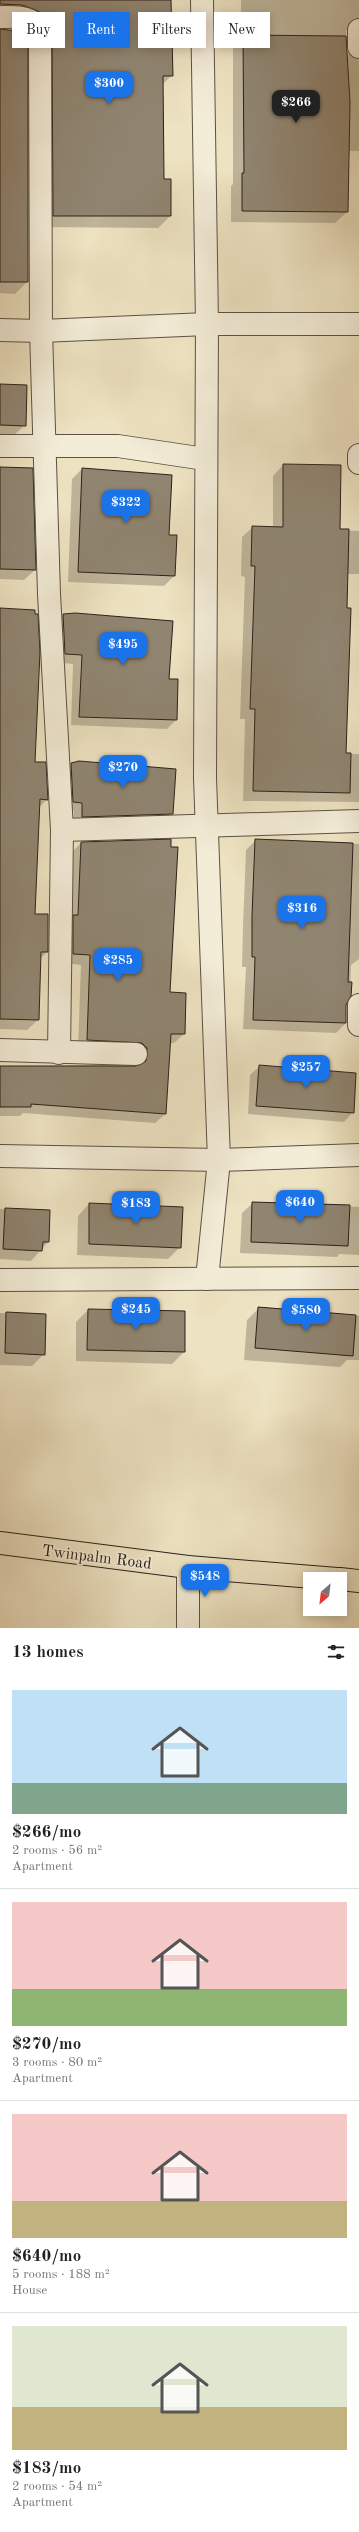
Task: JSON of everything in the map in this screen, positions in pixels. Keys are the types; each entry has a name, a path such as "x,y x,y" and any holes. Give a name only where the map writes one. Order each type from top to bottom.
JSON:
{"main road":[{"name":"Twinpalm Road","path":"0,1544 188,1567 303,1576"},
{"name":"Twinpalm Road","path":"347,1580 359,1581"}],"street":[{"path":"202,0 207,324 205,459 207,827 219,1160 206,1279"},
{"path":"0,17 21,17 38,24 40,49 41,330 49,594 62,830 59,1054"},
{"path":"359,30 359,47"},
{"path":"0,330 207,324 359,324"},
{"path":"0,446 118,446 205,459"},
{"path":"359,455 359,464"},
{"path":"62,830 207,827 359,821"},
{"path":"359,1005 359,1025"},
{"path":"0,1050 59,1054 136,1054"},
{"path":"0,1156 219,1160 359,1155"},
{"path":"0,1280 359,1278"},
{"path":"188,1567 188,1628"}],"building":[{"path":"0,0 171,0 171,12 138,12 138,48 172,48 173,76 163,76 164,179 171,179 171,216 53,216 52,48 65,48 65,12 39,12 22,5 0,4"},
{"path":"0,29 12,30 12,48 28,48 28,282 0,282"},
{"path":"270,35 346,36 350,102 348,212 242,211 242,173 244,173 243,48 270,48"},
{"path":"0,384 27,385 26,426 0,425"},
{"path":"283,464 341,465 340,529 349,529 347,608 351,608 346,753 351,753 350,793 253,791 255,709 250,709 255,566 251,566 252,526 283,527"},
{"path":"0,467 33,468 36,570 0,569"},
{"path":"82,468 172,475 169,535 177,535 175,576 78,572"},
{"path":"0,608 35,610 35,614 38,614 40,652 35,762 46,762 48,800 40,799 35,914 48,914 48,952 41,952 39,1020 0,1019"},
{"path":"75,613 173,621 169,679 178,679 177,720 79,717 82,655 65,654 63,614"},
{"path":"79,761 176,769 173,814 82,817 82,803 73,802 71,763"},
{"path":"171,839 171,847 178,847 170,992 186,993 185,1034 171,1034 166,1114 31,1104 31,1107 0,1107 0,1066 136,1066 146,1061 147,1048 142,1043 87,1040 90,955 73,954 73,915 78,915 81,842"},
{"path":"255,839 353,843 348,982 352,982 351,996 346,1005 346,1023 253,1020 255,957 252,957 252,916"},
{"path":"259,1065 356,1073 354,1113 256,1106"},
{"path":"252,1202 350,1205 348,1246 251,1242"},
{"path":"89,1203 183,1207 181,1248 89,1244"},
{"path":"5,1208 50,1210 49,1242 43,1242 42,1251 3,1249"},
{"path":"258,1307 356,1315 353,1356 255,1348"},
{"path":"88,1309 185,1311 185,1352 87,1350"},
{"path":"6,1312 46,1314 45,1355 5,1353"}]}
